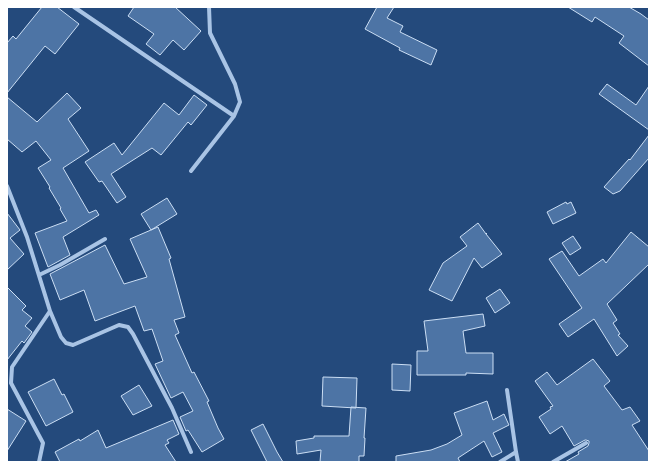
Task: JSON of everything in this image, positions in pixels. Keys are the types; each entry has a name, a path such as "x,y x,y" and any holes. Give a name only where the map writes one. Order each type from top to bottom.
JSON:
{"street":[{"path":"74,7 234,116"},
{"path":"191,171 234,116 240,102 235,84 210,33 209,7"},
{"path":"7,186 27,236 50,311 61,338 66,343 73,345 119,325 128,327 172,408 191,452"},
{"path":"39,275 60,265 105,239"},
{"path":"39,462 43,443 11,383 12,367 50,311"},
{"path":"507,390 518,462"},
{"path":"553,462 586,443"},
{"path":"500,462 516,452"}],"building":[{"path":"42,7 57,7 79,24 55,54 45,46 7,93 7,43 13,36 16,39"},
{"path":"134,7 175,7 201,31 184,50 173,40 160,55 146,44 154,34 128,16"},
{"path":"377,7 394,7 387,18 403,26 400,32 437,50 431,65 399,50 400,48 365,29"},
{"path":"568,7 629,7 641,14 649,20 649,66 619,43 624,36 595,17 592,22"},
{"path":"607,84 636,105 649,86 649,130 599,94"},
{"path":"67,93 81,108 68,119 89,151 63,168 89,213 96,210 99,215 63,237 70,255 48,267 35,233 67,221 49,188 50,187 38,168 51,160 36,141 22,152 7,139 7,97 37,122"},
{"path":"194,95 207,105 191,125 188,122 161,155 152,148 111,174 126,197 117,203 102,181 99,182 85,162 114,143 122,155 164,103 179,115"},
{"path":"649,135 649,158 620,191 613,194 604,187 629,159 630,160"},
{"path":"167,198 177,214 151,230 141,214"},
{"path":"566,202 567,204 571,202 576,213 553,224 547,212"},
{"path":"7,213 20,230 10,238 24,254 7,270"},
{"path":"478,223 502,254 482,268 474,258 452,301 429,290 443,263 467,246 460,237"},
{"path":"158,227 171,258 169,259 185,317 174,320 179,333 175,335 192,373 194,372 209,401 207,402 224,439 202,452 188,430 186,431 180,417 193,411 183,392 171,398 155,364 163,361 152,329 144,331 135,306 95,321 84,290 60,300 50,274 105,245 124,284 147,277 130,239"},
{"path":"631,232 649,247 649,264 607,304 617,320 613,323 620,334 618,335 628,346 617,356 594,319 568,337 559,324 582,308 549,259 562,251 579,276 603,259 606,263"},
{"path":"573,236 581,248 570,255 562,243"},
{"path":"7,287 26,306 22,310 32,318 25,326 32,332 24,343 22,341 7,360"},
{"path":"500,289 510,303 495,313 486,298"},
{"path":"483,314 485,326 463,331 466,353 493,353 493,374 466,373 466,375 417,375 417,351 428,351 424,321"},
{"path":"593,359 610,381 604,386 622,410 630,407 640,421 632,425 649,451 649,462 565,462 579,454 578,452 588,446 589,441 585,440 574,446 562,426 550,434 539,417 553,406 535,381 547,372 557,385"},
{"path":"392,364 411,365 410,391 392,390"},
{"path":"323,377 357,378 356,408 322,406"},
{"path":"54,379 73,412 46,426 28,392"},
{"path":"139,385 152,406 133,415 121,396"},
{"path":"487,401 493,420 504,414 509,425 493,433 502,452 492,457 484,441 458,458 460,462 396,462 396,456 431,450 447,444 462,435 454,413"},
{"path":"351,407 366,408 364,456 359,456 359,462 320,462 321,450 297,454 296,441 314,438 314,436 349,436"},
{"path":"7,409 26,421 7,451"},
{"path":"173,420 179,434 167,440 169,443 165,445 176,462 60,462 55,452 79,439 80,441 98,430 106,448"},
{"path":"263,424 283,462 267,462 251,430"}]}
